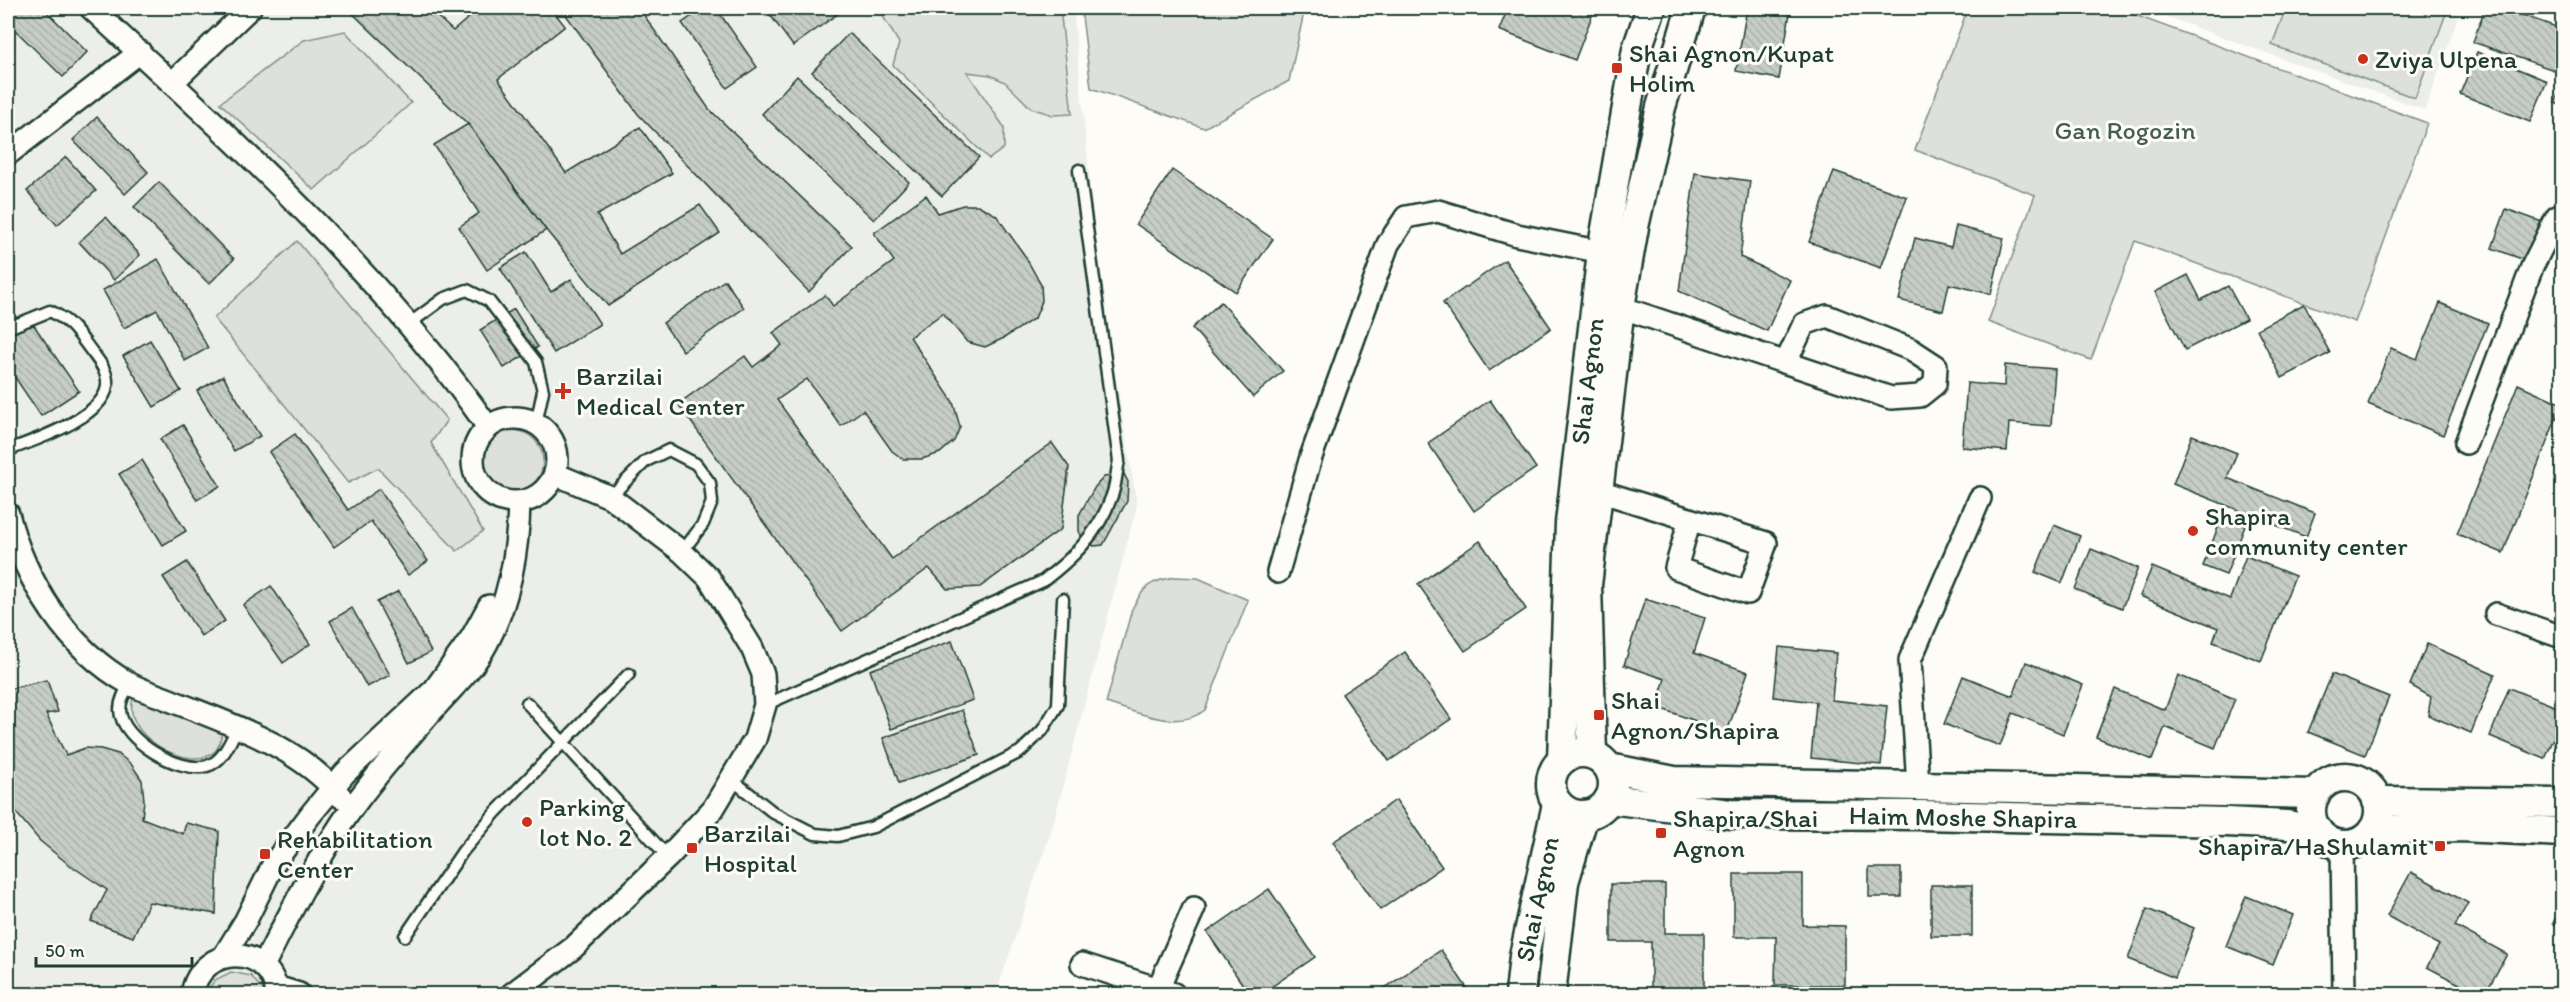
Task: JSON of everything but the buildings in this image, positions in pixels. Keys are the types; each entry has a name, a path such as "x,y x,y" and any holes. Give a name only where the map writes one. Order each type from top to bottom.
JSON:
{"street":[{"path":"91,8 263,168 409,324 488,427"},
{"path":"172,83 250,8"},
{"name":"Shai Agnon","path":"1562,760 1570,524 1602,252 1637,49 1651,8"},
{"name":"Shai Agnon","path":"1600,761 1587,585 1620,307 1634,226 1661,107 1691,8"},
{"path":"8,154 140,52"},
{"path":"1278,572 1311,457 1327,412 1388,244 1406,217 1438,211 1517,235 1602,252"},
{"path":"2466,443 2532,267 2557,217 2562,214"},
{"path":"1620,307 1891,398 1920,396 1935,384 1936,366 1910,349 1827,316 1804,324 1786,362"},
{"path":"511,418 524,419 536,424 552,440 556,451 555,474 551,483 538,496 519,503 506,502 493,497 475,477 472,464 473,450 479,438 488,427 511,418"},
{"path":"512,994 573,948 668,857 713,808 755,739 765,705 763,674 752,648 709,578 682,552 610,497 555,474"},
{"path":"1599,491 1690,519"},
{"path":"1918,785 1910,660 1980,498"},
{"path":"263,966 299,897 351,810 379,772 464,676 486,644 507,594 516,555 519,503"},
{"path":"8,514 15,543 45,602 64,628 85,649 130,684 238,727 278,746 332,787 351,810"},
{"path":"224,956 246,920 274,863 332,787 440,682 472,637 516,555"},
{"path":"2496,614 2562,637"},
{"path":"1581,753 1600,761 1613,778 1610,799 1603,808 1584,816 1574,815 1557,804 1552,795 1551,776 1562,760 1581,753"},
{"name":"Haim Moshe Shapira","path":"1600,761 1674,781 2315,795"},
{"path":"2343,777 2364,783 2377,801 2377,821 2373,830 2359,842 2342,845 2323,837 2317,830 2311,812 2315,795 2322,786 2343,777"},
{"name":"Haim Moshe Shapira","path":"1610,799 1730,814 1920,815 2194,822 2287,825 2317,830"},
{"path":"2377,801 2562,802"},
{"name":"Shai Agnon","path":"1520,994 1524,956 1557,804"},
{"name":"Shai Agnon","path":"1551,994 1564,882 1584,816"},
{"path":"2373,830 2461,827 2562,832"},
{"path":"2342,845 2344,994"},
{"path":"1082,964 1166,992 1194,908"},
{"path":"192,994 200,971 211,962 224,956 238,955 251,958 263,966 276,991 299,994"}],"lane":[{"path":"765,705 1043,581 1067,563 1099,524 1112,497 1119,461 1079,170"},
{"path":"409,324 443,300 467,290 489,301 536,362 543,391 536,424"},
{"path":"8,328 50,311 68,320 104,368 108,382 103,399 72,423 49,435 8,450"},
{"path":"610,497 646,461 669,450 696,464 710,483 712,502 704,524 682,552"},
{"path":"731,779 774,813 815,834 838,836 873,827 1020,752 1042,731 1058,705 1063,599"},
{"path":"405,936 463,851 495,812 629,674"},
{"path":"130,684 123,696 120,711 126,725 151,751 170,760 192,766 207,766 221,757 238,727"},
{"path":"526,703 668,857"}],"shaded area":[{"name":"Barzilai Medical Center","path":"8,8 1073,8 1099,277 1137,505 1052,828 996,994 8,994"},
{"name":"Zviya Ulpena","path":"2142,8 2461,8 2425,110"}],"green space":[{"path":"878,8 1060,8 1072,114 1053,115 1031,108 1005,82 990,75 967,72 1004,127 1004,148 989,159 893,65 899,43"},
{"path":"1081,8 1305,8 1289,81 1204,128 1091,88"},
{"name":"Gan Rogozin","path":"1968,8 2116,8 2427,123 2355,322 2135,241 2091,360 1988,322 2035,195 1915,150"},
{"name":"Zviya Ulpena","path":"2286,8 2448,8 2415,98 2272,45"},
{"path":"345,31 411,103 314,190 220,103 304,40"},
{"path":"297,241 447,420 431,443 483,531 457,551 378,468 348,483 214,318"},
{"path":"512,430 524,432 534,439 541,449 543,461 541,473 534,483 524,490 512,492 500,490 490,483 483,473 481,461 483,449 490,439 500,432"},
{"path":"1175,577 1198,578 1248,600 1205,710 1194,716 1169,720 1143,715 1106,703 1136,601 1148,586 1159,580"},
{"path":"136,692 222,732 216,750 205,757 191,758 175,754 145,736 135,722 132,708"},
{"path":"231,972 251,976 266,994 204,994 215,980"}],"place":[{"name":"Zviya Ulpena","path":"2363,59"},
{"name":"Shai Agnon/Kupat Holim","path":"1617,68"},
{"name":"Barzilai Medical Center","path":"563,391"},
{"name":"Shapira community center","path":"2193,531"},
{"name":"Shai Agnon/Shapira","path":"1599,715"},
{"name":"Parking lot No. 2","path":"527,822"},
{"name":"Shapira/Shai Agnon","path":"1661,833"},
{"name":"Shapira/HaShulamit","path":"2440,846"},
{"name":"Barzilai Hospital","path":"692,848"},
{"name":"Rehabilitation Center","path":"265,854"}]}
